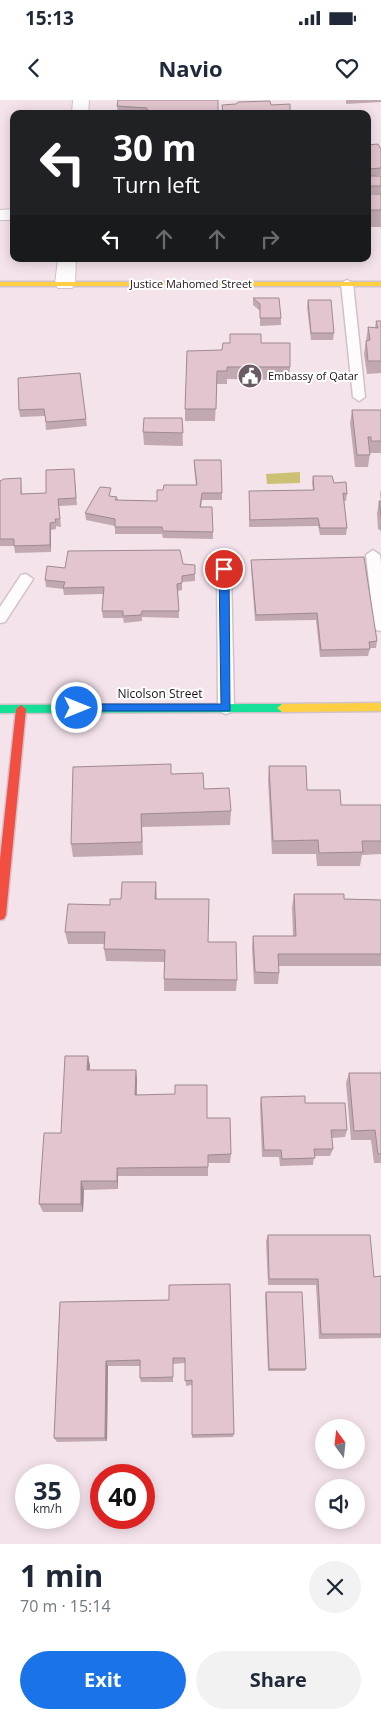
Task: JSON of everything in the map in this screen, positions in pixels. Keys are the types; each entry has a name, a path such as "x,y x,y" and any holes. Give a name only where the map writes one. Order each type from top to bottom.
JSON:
{"street":[{"path":"65,284 67,262"},
{"name":"Justice Mahomed Street","path":"0,284 381,284"},
{"name":"Nicolson Street","path":"0,709 381,707"},
{"path":"0,916 20,709"}],"lane":[{"path":"347,283 358,397"},
{"path":"373,555 381,626"},
{"path":"224,569 226,708"},
{"path":"0,618 26,579"}],"shaded area":[{"path":"300,472 300,483 267,484 266,474"}],"building":[{"path":"118,100 218,100 218,110 147,110 147,108 117,106"},
{"path":"270,101 271,105 290,104 290,110 223,110 222,105 236,104 238,102"},
{"path":"378,144 381,149 381,168 371,169 371,145"},
{"path":"371,176 381,176 381,186 371,186"},
{"path":"371,194 381,194 381,210 371,210"},
{"path":"253,298 279,298 281,318 260,318 260,304"},
{"path":"308,300 331,300 334,333 311,333"},
{"path":"376,321 381,321 381,361 368,361 366,341 370,340 368,327 378,328"},
{"name":"Embassy of Qatar","path":"230,334 261,334 261,343 290,343 290,367 227,367 227,371 217,371 216,409 185,409 187,351 222,350 223,343 230,343"},
{"path":"80,373 86,419 46,422 44,409 19,410 18,378"},
{"path":"352,410 381,410 381,441 371,441 371,437 368,437 370,455 357,455"},
{"path":"144,418 182,418 183,433 143,432"},
{"path":"194,460 221,460 222,493 202,493 200,507 212,507 213,532 163,531 162,527 115,527 115,519 85,513 100,487 111,488 109,496 117,497 115,500 157,501 157,490 163,490 164,485 197,485"},
{"path":"74,469 76,498 58,499 60,519 55,519 56,522 50,523 50,545 14,546 14,539 0,539 0,481 21,478 21,494 46,493 46,470"},
{"path":"313,476 332,476 334,483 346,482 347,494 343,493 347,528 320,528 318,518 250,520 249,491 314,490"},
{"path":"180,550 183,564 195,565 195,574 182,576 182,583 177,584 179,611 142,611 141,615 123,616 123,611 102,611 104,587 63,588 65,582 45,580 47,566 65,568 68,551"},
{"path":"364,557 377,641 369,642 370,649 321,650 317,613 256,615 251,560"},
{"path":"171,764 171,774 203,773 204,789 229,788 231,811 141,814 142,842 71,844 73,767"},
{"path":"269,766 306,766 307,790 340,790 341,805 381,805 381,841 362,841 363,852 319,853 318,840 273,841"},
{"path":"122,882 156,882 155,899 209,899 208,942 236,942 237,980 164,979 165,950 104,949 105,932 65,932 68,904 110,905 110,899 121,899"},
{"path":"294,894 344,894 344,899 381,900 381,954 278,954 279,973 255,972 253,936 296,936"},
{"path":"65,1056 88,1056 87,1070 136,1070 135,1095 175,1094 175,1085 207,1085 207,1118 230,1118 231,1154 208,1155 208,1167 117,1168 117,1181 81,1181 81,1204 39,1204 44,1133 61,1133"},
{"path":"349,1073 381,1073 381,1154 378,1154 375,1130 354,1131"},
{"path":"305,1096 305,1103 345,1103 347,1130 331,1130 333,1149 314,1149 315,1158 282,1159 281,1150 264,1150 261,1097"},
{"path":"268,1235 370,1235 374,1277 381,1276 381,1334 321,1334 318,1279 269,1279"},
{"path":"230,1284 234,1434 192,1435 192,1380 185,1381 185,1358 173,1358 173,1377 140,1378 140,1360 106,1361 105,1438 54,1438 60,1302 169,1300 169,1285"},
{"path":"266,1292 302,1292 306,1369 269,1369"}],"traffic: fast":[{"path":"0,709 282,708"}],"traffic: slow":[{"path":"0,284 381,284"},
{"path":"282,708 381,707"}],"traffic: jam":[{"path":"0,915 21,709"}],"place":[{"name":"Embassy of Qatar","path":"250,376"}],"route":[{"path":"77,708 226,708 224,569"}]}
